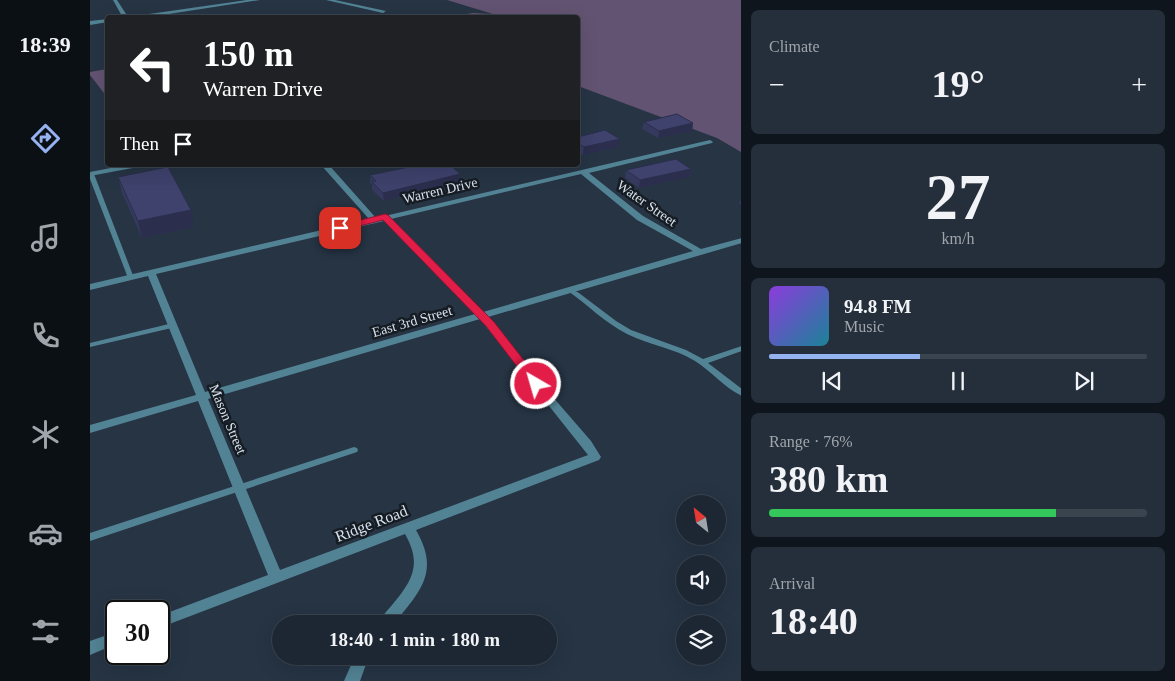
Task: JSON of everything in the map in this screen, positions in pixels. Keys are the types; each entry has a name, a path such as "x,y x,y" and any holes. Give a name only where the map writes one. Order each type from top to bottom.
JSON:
{"street":[{"path":"115,0 125,15"},
{"path":"149,15 258,0"},
{"path":"328,0 383,11"},
{"path":"90,23 105,20"},
{"name":"Warren Drive","path":"90,287 710,142"},
{"path":"91,174 128,167"},
{"path":"327,167 374,220"},
{"name":"Water Street","path":"582,171 640,218 700,252"},
{"path":"385,217 481,315"},
{"name":"East 3rd Street","path":"90,429 741,240"},
{"name":"Mason Street","path":"152,273 276,577"},
{"name":"Ridge Road","path":"170,618 595,457 587,444 548,399 481,315"},
{"path":"391,615 416,581 421,566 420,553 408,527"},
{"path":"90,648 105,642"},
{"path":"352,681 358,665"}],"lane":[{"path":"91,174 132,278"},
{"path":"570,290 587,300 620,328 690,355 702,362 741,394"},
{"path":"90,345 173,325"},
{"path":"702,362 741,348"},
{"path":"90,537 354,450"}],"shaded area":[{"path":"447,0 741,0 741,152 717,138 580,87 580,15 461,15 473,13 493,14"},
{"path":"105,70 105,94 90,75 90,72"}],"building":[{"path":"677,114 693,123 659,131 644,122"},
{"path":"605,130 620,139 584,147 580,144 580,136"},
{"path":"676,159 691,169 640,180 626,170"},
{"path":"168,167 191,210 138,221 118,177"},
{"path":"409,167 452,167 460,174 383,193 372,182 376,181 370,175"}],"route":[{"path":"340,228 385,217 490,324 536,384"}]}
